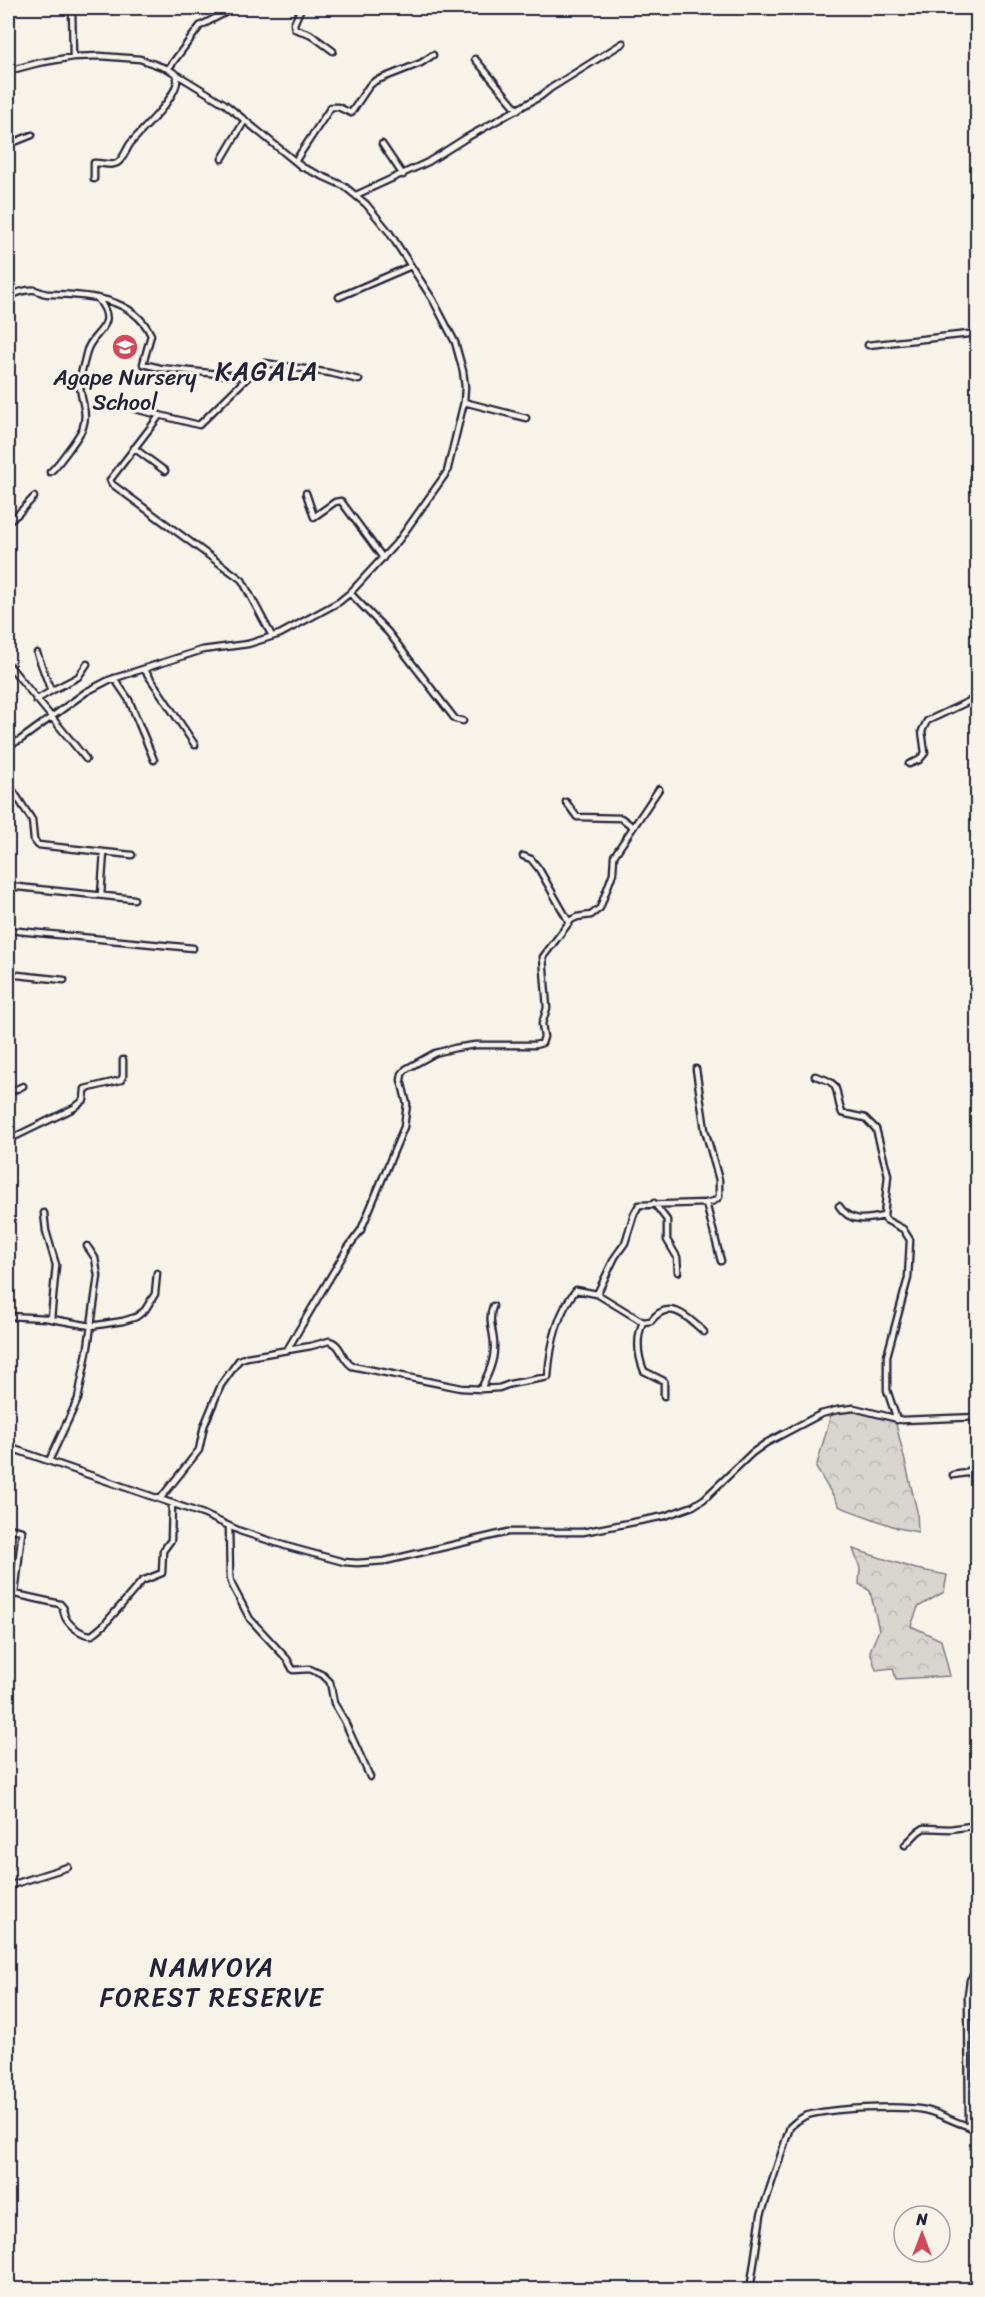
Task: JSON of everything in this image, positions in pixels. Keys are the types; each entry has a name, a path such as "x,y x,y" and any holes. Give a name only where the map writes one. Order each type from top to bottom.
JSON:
{"street":[{"path":"72,8 73,57"},
{"path":"168,69 200,26 234,8"},
{"path":"301,8 294,24 295,29 310,34 333,51"},
{"path":"356,195 403,175 518,110 623,43"},
{"path":"296,160 331,107 338,107 351,113 375,81 421,63 433,55"},
{"path":"8,71 73,57 100,56 131,58 168,69 177,77 225,104 309,171 344,186 356,195 389,232 448,325 463,371 464,402 447,472 421,512 382,558 339,602 288,631 248,644 202,650 114,678 86,692 20,740 8,746"},
{"path":"475,59 518,110"},
{"path":"94,179 94,163 115,164 118,162 131,143 153,121 176,88 177,77"},
{"path":"222,159 245,120"},
{"path":"8,142 32,135"},
{"path":"382,144 403,175"},
{"path":"339,297 411,266"},
{"path":"8,297 27,290 50,294 76,294 128,308 147,327 151,335 143,364 160,368 248,377"},
{"path":"50,472 81,434 84,425 86,412 80,376 85,366 89,343 104,329 105,325 106,311 98,299"},
{"path":"868,345 978,333"},
{"path":"135,409 199,425 248,377 266,363 359,380"},
{"path":"464,402 526,417"},
{"path":"160,415 112,475 110,480 112,484 242,580 272,636"},
{"path":"134,448 165,471"},
{"path":"306,493 314,517 334,502 341,501 382,558"},
{"path":"8,521 34,497"},
{"path":"350,593 388,632 455,719 463,721"},
{"path":"37,653 51,691"},
{"path":"8,664 86,759"},
{"path":"36,700 78,676 87,664"},
{"path":"144,669 195,745"},
{"path":"114,678 129,700 154,760"},
{"path":"909,764 919,760 925,753 922,731 927,721 978,697"},
{"path":"8,783 32,820 34,840 38,845 132,855"},
{"path":"287,1350 350,1244 362,1230 404,1127 407,1104 401,1080 402,1074 406,1069 444,1050 475,1045 542,1043 544,1036 542,1024 547,1008 543,957 569,922 577,917 591,915 600,908 613,873 614,856 659,789"},
{"path":"566,802 577,817 621,818 632,826"},
{"path":"101,895 104,852"},
{"path":"523,856 531,859 539,869 569,922"},
{"path":"8,886 135,899"},
{"path":"8,930 194,948"},
{"path":"8,974 64,980"},
{"path":"8,1140 74,1108 84,1100 85,1089 121,1080 123,1060"},
{"path":"597,1294 615,1257 625,1243 637,1208 643,1204 654,1203 705,1203 719,1197 720,1188 705,1130 696,1069"},
{"path":"815,1076 831,1081 835,1085 842,1113 864,1118 876,1129 888,1175 885,1220 903,1229 910,1240 908,1278 887,1356 889,1398 897,1419"},
{"path":"8,1093 23,1086"},
{"path":"654,1203 667,1220 667,1240 677,1257 678,1272"},
{"path":"705,1203 721,1261"},
{"path":"839,1206 849,1217 856,1219 884,1216"},
{"path":"44,1213 46,1231 56,1265 51,1319"},
{"path":"50,1461 78,1399 91,1326 98,1268 87,1246"},
{"path":"8,1316 51,1319 91,1326 123,1321 136,1317 145,1310 155,1294 157,1273"},
{"path":"160,1498 199,1450 208,1415 221,1385 239,1360 247,1357 329,1341 338,1346 344,1359 352,1366 460,1388 499,1388 548,1377 551,1347 565,1304 576,1290 597,1294 643,1322 651,1321 660,1312 676,1311 684,1314 704,1332"},
{"path":"481,1389 489,1372 494,1348 490,1320 493,1306"},
{"path":"643,1322 640,1360 646,1373 664,1381 664,1396"},
{"path":"8,1447 76,1472 160,1498 230,1526 321,1557 357,1563 385,1561 508,1532 583,1532 639,1522 693,1506 704,1499 752,1453 766,1443 821,1414 855,1408 897,1419 922,1421 976,1417 978,1446"},
{"path":"953,1475 966,1473 978,1463"},
{"path":"8,1528 22,1532 15,1594 60,1604 65,1617 79,1632 92,1635 104,1625 141,1581 162,1573 163,1551 171,1540 172,1503"},
{"path":"230,1526 230,1577 244,1611 266,1639 287,1659 293,1670 310,1669 323,1675 330,1682 334,1703 370,1778"},
{"path":"8,1570 17,1571"},
{"path":"905,1845 924,1828 950,1829 978,1824"},
{"path":"8,1886 68,1867"},
{"path":"969,2127 968,1995 970,1980 978,1968"},
{"path":"750,2289 761,2215 790,2127 796,2121 814,2114 834,2111 917,2109 933,2112 955,2123 978,2128"}],"green space":[{"path":"832,1411 854,1411 895,1420 917,1511 918,1532 898,1528 840,1507 816,1468"},
{"path":"853,1549 916,1569 947,1575 944,1592 918,1607 911,1626 941,1640 950,1676 896,1679 893,1668 876,1670 870,1651 879,1630 870,1591 859,1584 860,1568"}],"place":[{"name":"Agape Nursery School","path":"125,347"}],"district":[{"name":"KAGALA","path":"267,371"},
{"name":"NAMYOYA FOREST RESERVE","path":"212,1982"}]}
